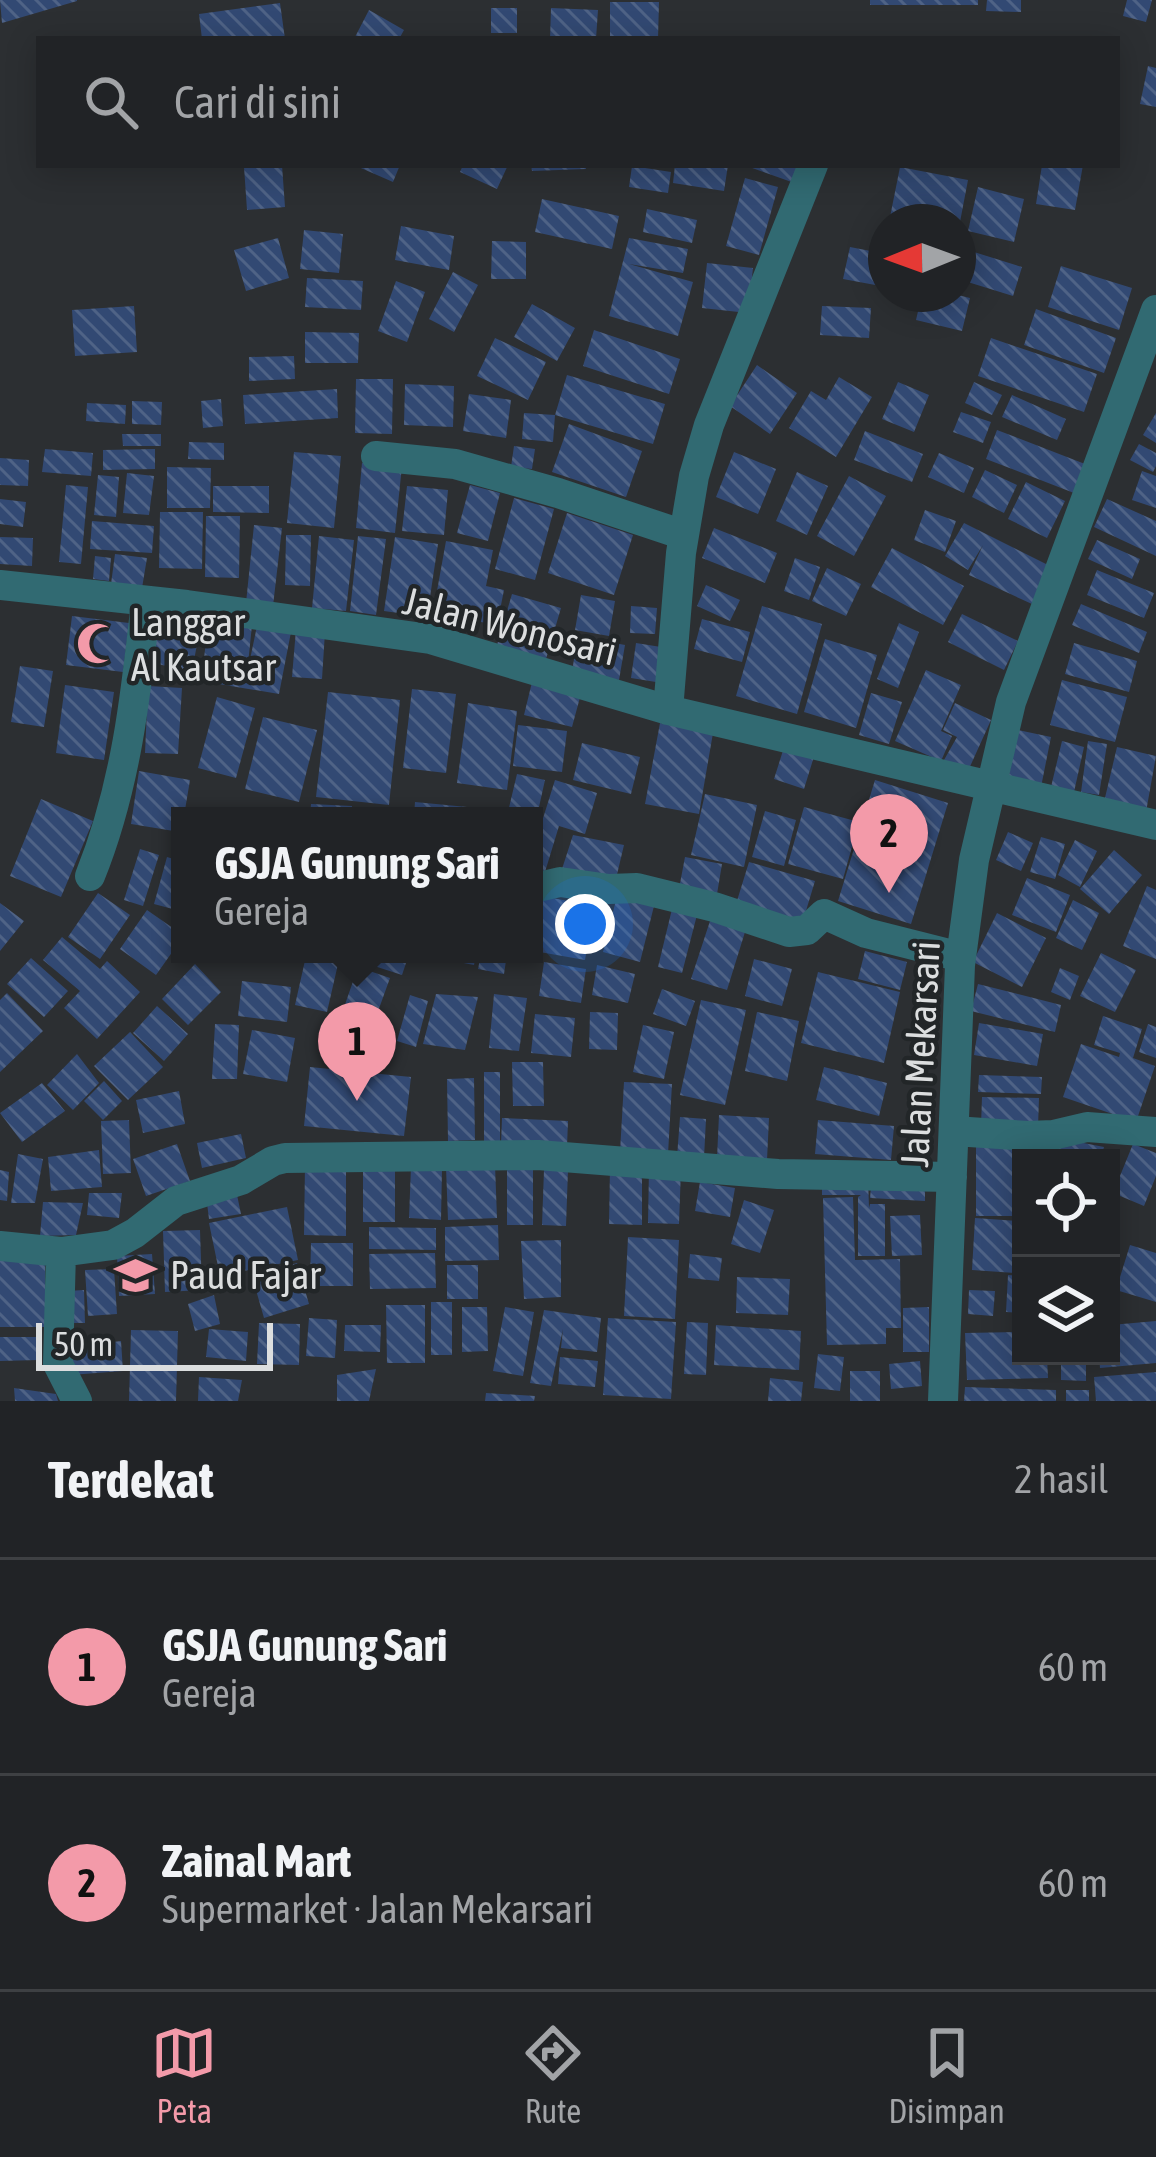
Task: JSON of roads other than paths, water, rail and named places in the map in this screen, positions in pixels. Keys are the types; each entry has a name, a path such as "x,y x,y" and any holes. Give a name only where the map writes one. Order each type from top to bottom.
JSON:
{"street":[{"path":"668,710 694,476 709,424 812,168"},
{"name":"Jalan Mekarsari","path":"943,1401 962,957 974,860 1011,702 1156,310"},
{"path":"376,456 455,464 684,535"},
{"name":"Jalan Wonosari","path":"0,585 430,639 668,710 1156,825"},
{"path":"90,876 122,782 146,601"},
{"path":"543,886 560,882 609,890 637,888 789,932 807,931 827,915 866,933 962,957"},
{"path":"954,1131 1028,1136 1088,1127 1156,1132"},
{"path":"0,1246 61,1252 113,1245 176,1202 241,1180 285,1158 538,1155 778,1174 952,1177"},
{"path":"61,1252 58,1364 77,1401"}],"place":[{"name":"Langgar Al Kautsar","path":"97,644"},
{"name":"Zainal Mart","path":"889,893"},
{"name":"GSJA Gunung Sari","path":"357,1101"},
{"name":"Paud Fajar","path":"136,1275"}]}
